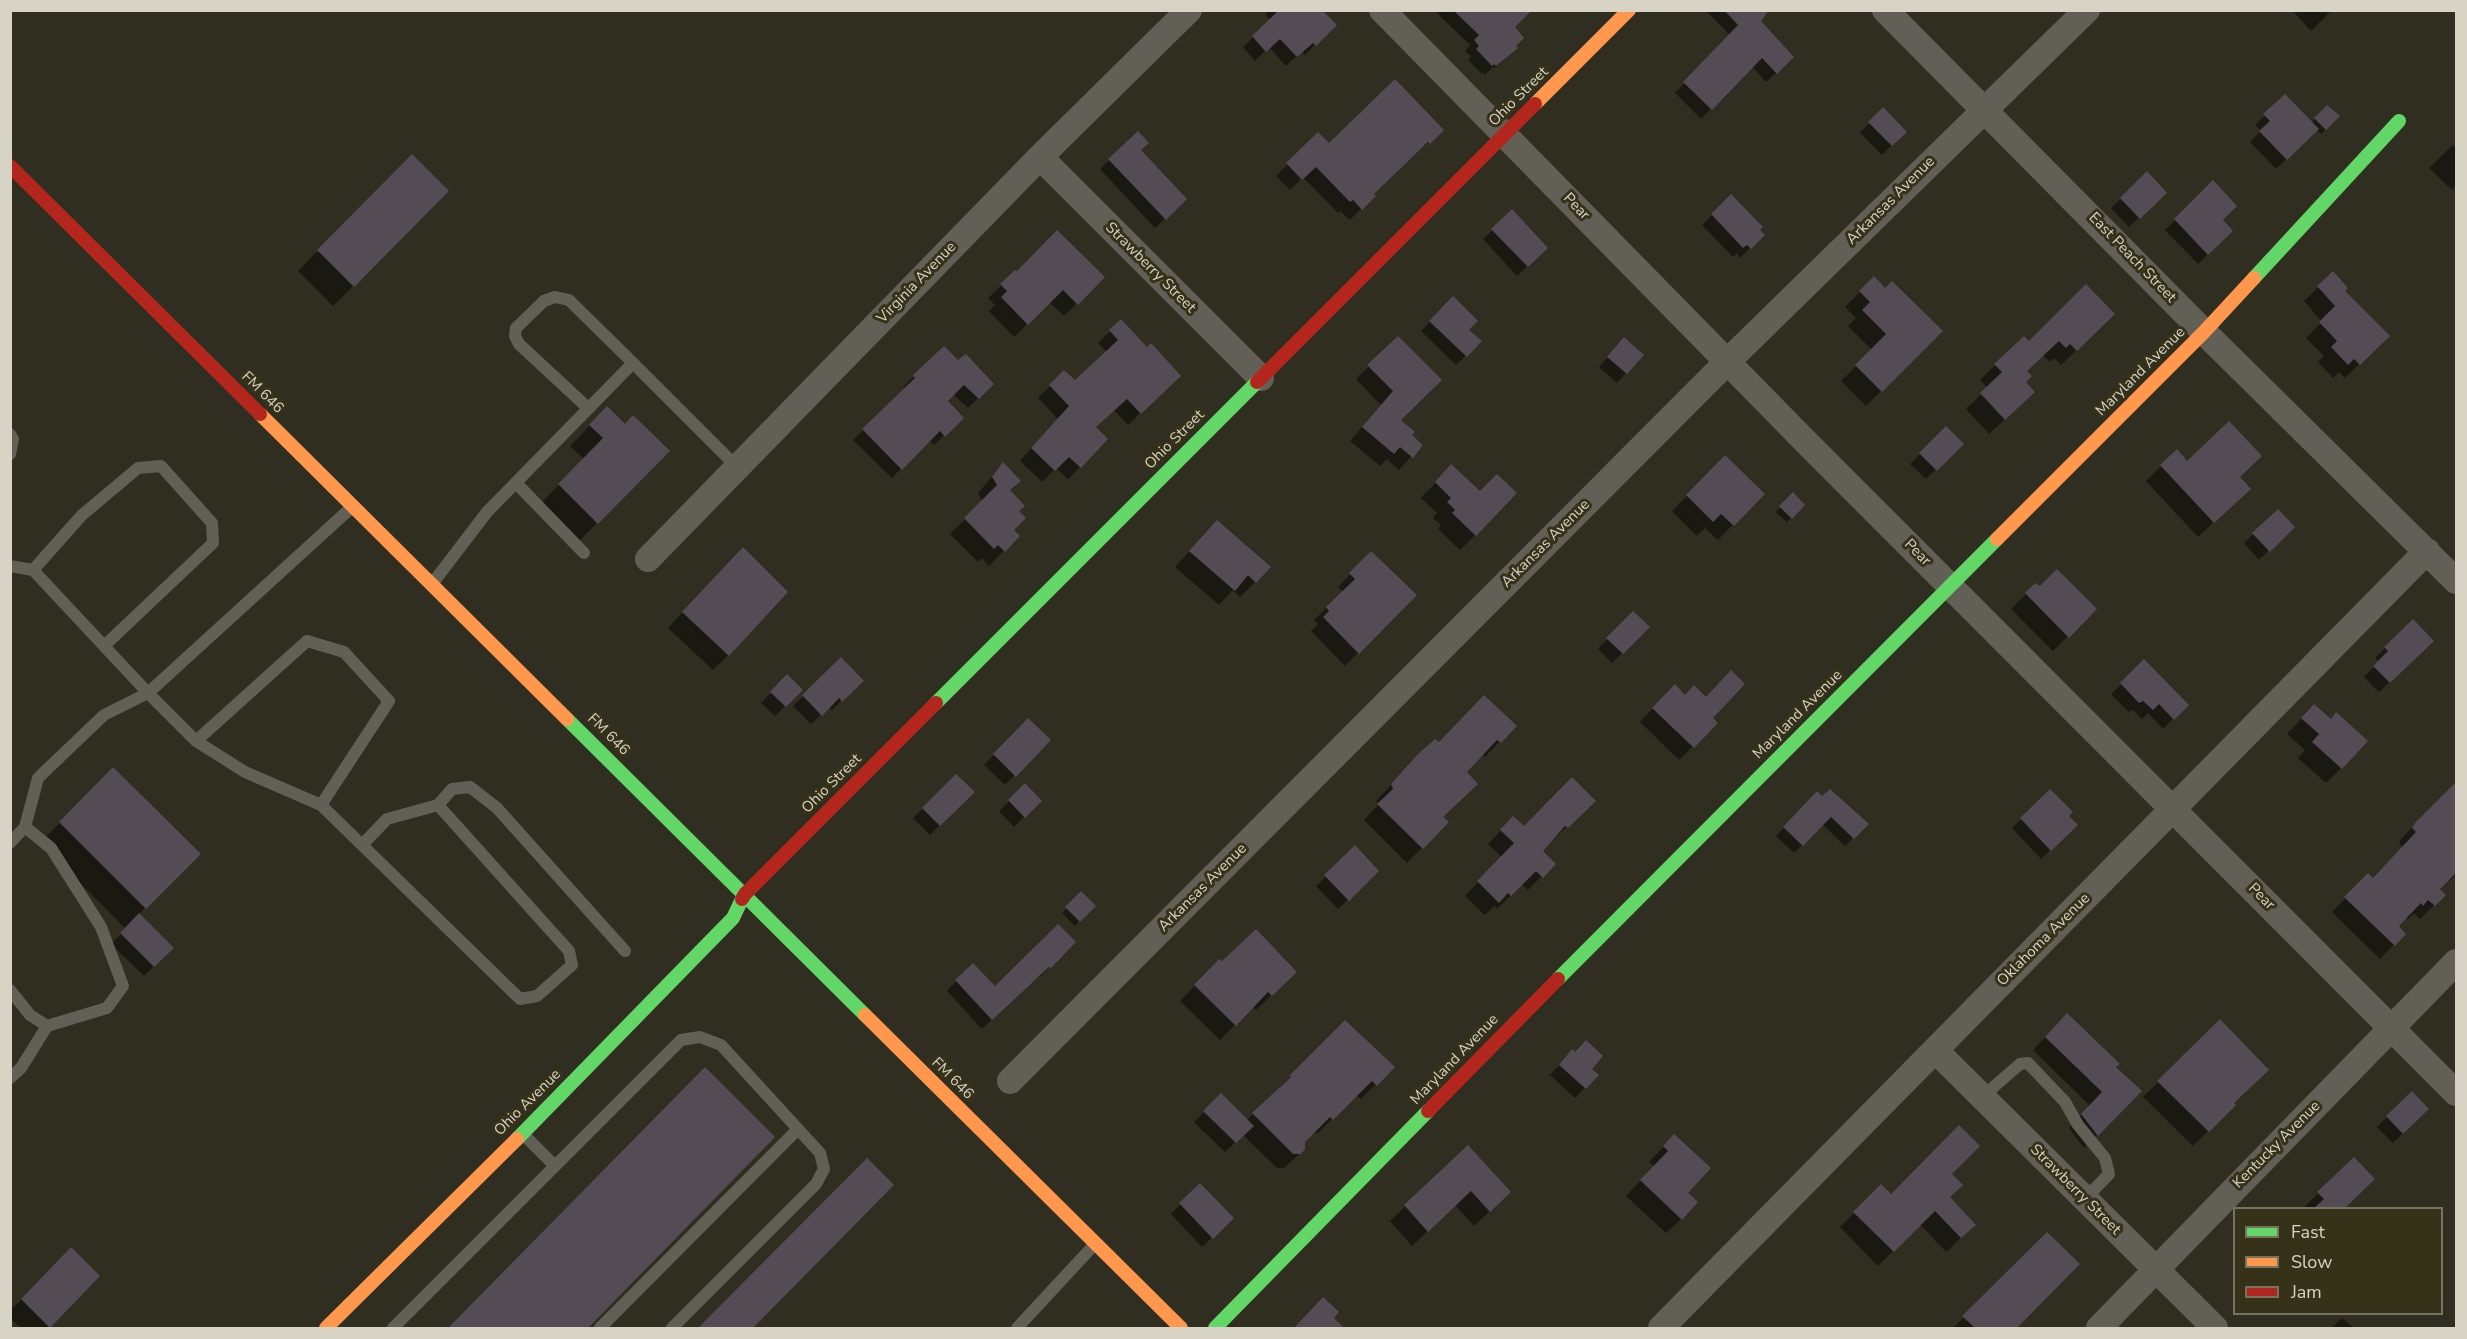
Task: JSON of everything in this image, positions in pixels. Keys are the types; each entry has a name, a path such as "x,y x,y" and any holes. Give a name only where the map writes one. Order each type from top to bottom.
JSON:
{"street":[{"name":"Virginia Avenue","path":"648,559 1040,157 1189,10"},
{"name":"Pear","path":"1382,10 1728,362 2457,1093"},
{"name":"Ohio Street","path":"745,894 1629,10"},
{"name":"East Peach Street","path":"1885,10 2204,332 2457,581"},
{"name":"Arkansas Avenue","path":"1010,1081 1728,362 2086,10"},
{"name":"Maryland Avenue","path":"1215,1329 1628,907 2204,332 2399,121"},
{"name":"Strawberry Street","path":"1040,157 1261,378"},
{"name":"FM 646","path":"10,166 1181,1329"},
{"name":"Oklahoma Avenue","path":"1661,1329 2427,551"},
{"name":"Ohio Avenue","path":"326,1329 733,918 745,894"},
{"name":"Kentucky Avenue","path":"2099,1329 2457,962"},
{"name":"Strawberry Street","path":"1936,1051 2215,1329"}],"lane":[{"path":"588,408 519,344 515,336 516,328 544,301 555,297 569,300 738,468"},
{"path":"432,585 488,512 633,363"},
{"path":"10,434 13,439 10,454"},
{"path":"33,570 82,515 138,468 161,466 212,523 213,543 104,646"},
{"path":"516,483 584,553"},
{"path":"10,843 26,827 38,778 104,715 148,693 353,506"},
{"path":"10,566 33,570 196,741 245,772 321,805 520,999 537,996 572,965 569,951 438,805"},
{"path":"196,741 307,641 344,652 389,700 321,805"},
{"path":"362,845 387,819 438,805 452,789 470,788 497,808 625,951"},
{"path":"10,1078 21,1068 47,1026 107,1008 123,986 101,927 51,848 26,827"},
{"path":"10,990 30,1015 47,1026"},
{"path":"393,1329 681,1040 700,1037 720,1044 820,1153 824,1169 816,1184 672,1329"},
{"path":"1982,1097 2020,1064 2028,1063 2065,1102 2078,1125 2105,1158 2109,1174 2085,1199"},
{"path":"600,1329 798,1129"},
{"path":"522,1133 555,1166"},
{"path":"1017,1329 1095,1244"}],"building":[{"path":"1279,10 1322,10 1337,25 1316,46 1313,43 1297,57 1280,39 1266,52 1252,36"},
{"path":"1453,10 1532,10 1515,27 1524,38 1516,46 1518,48 1496,66 1494,64 1492,66 1476,49 1479,46 1474,40 1479,35"},
{"path":"1724,10 1769,10 1761,21 1794,57 1777,74 1762,58 1712,110 1683,82 1738,25"},
{"path":"1395,79 1444,130 1430,144 1428,142 1374,194 1376,196 1362,210 1353,200 1350,202 1316,167 1302,180 1286,163 1318,132 1329,143"},
{"path":"2285,94 2319,129 2287,160 2259,131 2270,121 2263,114"},
{"path":"2327,105 2340,116 2326,130 2314,118"},
{"path":"1883,107 1907,132 1892,146 1868,122"},
{"path":"1138,131 1149,143 1141,150 1187,199 1166,220 1108,159"},
{"path":"412,154 449,191 354,287 317,250"},
{"path":"2147,171 2167,193 2140,219 2120,198"},
{"path":"2213,180 2237,206 2223,220 2233,231 2208,255 2174,219"},
{"path":"1731,194 1763,227 1760,230 1765,235 1751,249 1747,245 1743,248 1711,214"},
{"path":"1512,209 1548,248 1528,267 1491,229"},
{"path":"1057,230 1105,277 1078,305 1063,290 1028,325 1001,297 1007,291 1000,284 1015,270 1017,271"},
{"path":"2333,271 2348,288 2345,291 2390,336 2360,365 2354,359 2348,365 2331,347 2337,341 2319,322 2335,306 2317,286"},
{"path":"1874,276 1885,288 1892,281 1943,331 1882,392 1855,365 1886,334 1862,310 1870,302 1859,291"},
{"path":"2086,284 2115,314 2077,351 2070,344 2066,348 2059,341 2027,371 2032,376 2026,382 2035,392 2005,420 1980,393 2002,372 1994,364 2024,336 2029,341"},
{"path":"1453,296 1478,321 1469,330 1482,341 1467,357 1429,321"},
{"path":"1121,319 1147,347 1151,343 1181,376 1141,414 1127,399 1096,427 1108,439 1081,468 1069,457 1055,471 1031,448 1069,406 1049,385 1064,370 1075,380 1118,340 1109,330"},
{"path":"1398,336 1442,380 1401,420 1415,432 1412,435 1423,445 1413,458 1400,447 1394,454 1362,427 1393,391 1367,365"},
{"path":"1624,337 1644,355 1627,374 1607,357"},
{"path":"944,346 958,360 966,354 994,384 979,399 964,385 948,401 964,418 945,437 940,431 902,470 862,429 915,378 913,375"},
{"path":"607,406 625,424 633,415 670,451 598,524 558,484 603,438 589,425"},
{"path":"2229,421 2262,456 2240,477 2251,489 2214,523 2160,465 2177,449 2187,461"},
{"path":"1946,426 1964,444 1937,471 1919,453"},
{"path":"1725,455 1765,494 1734,526 1721,514 1713,522 1686,495"},
{"path":"1003,462 1021,481 1010,490 1025,506 1019,511 1026,518 1014,530 1020,536 1005,552 998,545 994,549 964,518 997,485 992,477"},
{"path":"1451,464 1480,491 1497,474 1517,493 1476,536 1452,513 1455,510 1447,502 1451,498 1435,482"},
{"path":"1793,492 1805,505 1792,519 1779,506"},
{"path":"2278,509 2295,527 2270,552 2252,533"},
{"path":"1217,520 1271,567 1256,583 1248,575 1235,591 1189,551"},
{"path":"743,547 788,592 729,656 682,612"},
{"path":"1371,551 1417,595 1359,654 1323,617 1329,611 1326,607 1355,579 1349,573"},
{"path":"2057,569 2097,609 2069,638 2025,593 2035,583 2040,586"},
{"path":"1633,611 1650,627 1623,654 1606,638"},
{"path":"2413,619 2434,641 2390,683 2373,666 2388,651 2384,647"},
{"path":"841,657 864,681 842,702 839,698 822,716 802,695"},
{"path":"2144,659 2189,705 2174,720 2159,704 2153,710 2143,701 2139,703 2120,683"},
{"path":"1731,670 1745,684 1713,718 1718,723 1694,748 1652,708 1675,684 1685,695 1694,685 1706,697"},
{"path":"787,674 803,690 786,707 770,692"},
{"path":"1484,695 1517,726 1501,743 1497,740 1467,772 1478,784 1443,817 1449,822 1423,849 1377,804 1393,789 1391,784 1418,754 1435,739 1439,742"},
{"path":"2314,704 2331,719 2336,712 2368,741 2342,769 2312,742 2319,734 2301,718"},
{"path":"1028,718 1051,740 1016,777 993,754"},
{"path":"113,767 201,854 146,909 59,822"},
{"path":"956,774 975,792 940,826 922,808"},
{"path":"1572,777 1596,801 1568,828 1565,826 1543,851 1556,864 1543,878 1536,871 1511,896 1508,893 1499,903 1477,881 1514,843 1500,830 1513,816 1524,826"},
{"path":"2457,781 2457,872 2440,889 2446,895 2435,906 2428,900 2423,906 2421,903 2399,926 2406,934 2395,946 2344,897 2368,873 2373,878 2416,832 2412,828 2415,823"},
{"path":"1025,783 1042,801 1025,818 1008,800"},
{"path":"1830,789 1869,824 1854,839 1831,817 1803,846 1783,827 1817,791 1822,796"},
{"path":"2050,789 2073,812 2069,816 2078,825 2051,851 2020,818"},
{"path":"1355,845 1379,871 1349,901 1324,875"},
{"path":"1081,891 1096,906 1080,922 1065,907"},
{"path":"139,913 174,948 154,967 120,933"},
{"path":"1058,924 1076,942 1051,968 1049,967 992,1020 955,980 973,963 995,986"},
{"path":"1256,929 1297,972 1272,996 1268,992 1236,1026 1194,985 1219,959 1222,961"},
{"path":"2067,1013 2120,1064 2116,1067 2142,1091 2098,1136 2081,1114 2102,1092 2045,1037"},
{"path":"2220,1019 2269,1070 2234,1103 2236,1105 2209,1132 2157,1081"},
{"path":"1345,1020 1395,1067 1377,1086 1372,1081 1333,1120 1330,1117 1305,1142 1305,1149 1301,1154 1293,1154 1252,1113 1291,1077 1289,1076"},
{"path":"1586,1040 1603,1056 1592,1069 1599,1075 1586,1089 1559,1065 1572,1049 1575,1052"},
{"path":"705,1067 775,1137 587,1329 447,1329"},
{"path":"2412,1091 2429,1109 2403,1134 2386,1116"},
{"path":"1221,1093 1254,1126 1236,1143 1203,1111"},
{"path":"1959,1125 1980,1146 1952,1174 1963,1185 1950,1197 1976,1225 1961,1238 1935,1211 1894,1252 1853,1212 1881,1184 1891,1194"},
{"path":"1674,1134 1711,1168 1688,1193 1698,1202 1682,1220 1640,1180 1668,1151 1663,1146"},
{"path":"1468,1145 1511,1192 1490,1212 1471,1191 1428,1232 1404,1205"},
{"path":"2354,1157 2375,1179 2346,1207 2315,1207 2324,1199 2317,1192"},
{"path":"867,1158 894,1185 752,1329 697,1329"},
{"path":"1200,1183 1234,1218 1213,1239 1179,1203"},
{"path":"2047,1232 2080,1264 2016,1329 1976,1329 1962,1316"},
{"path":"71,1247 100,1276 50,1328 21,1299"},
{"path":"1323,1297 1339,1312 1334,1318 1345,1329 1293,1329"}],"traffic: fast":[{"path":"2254,278 2399,121"},
{"path":"936,703 1257,382"},
{"path":"1558,979 1997,539"},
{"path":"567,719 865,1015"},
{"path":"517,1139 733,918 742,899"},
{"path":"1215,1328 1428,1111"}],"traffic: slow":[{"path":"1535,104 1629,10"},
{"path":"1997,539 2204,332 2254,278"},
{"path":"260,414 567,719"},
{"path":"865,1015 1181,1328"},
{"path":"326,1328 517,1139"}],"traffic: jam":[{"path":"1257,382 1535,104"},
{"path":"10,166 260,414"},
{"path":"742,899 936,703"},
{"path":"1428,1111 1558,979"}]}
